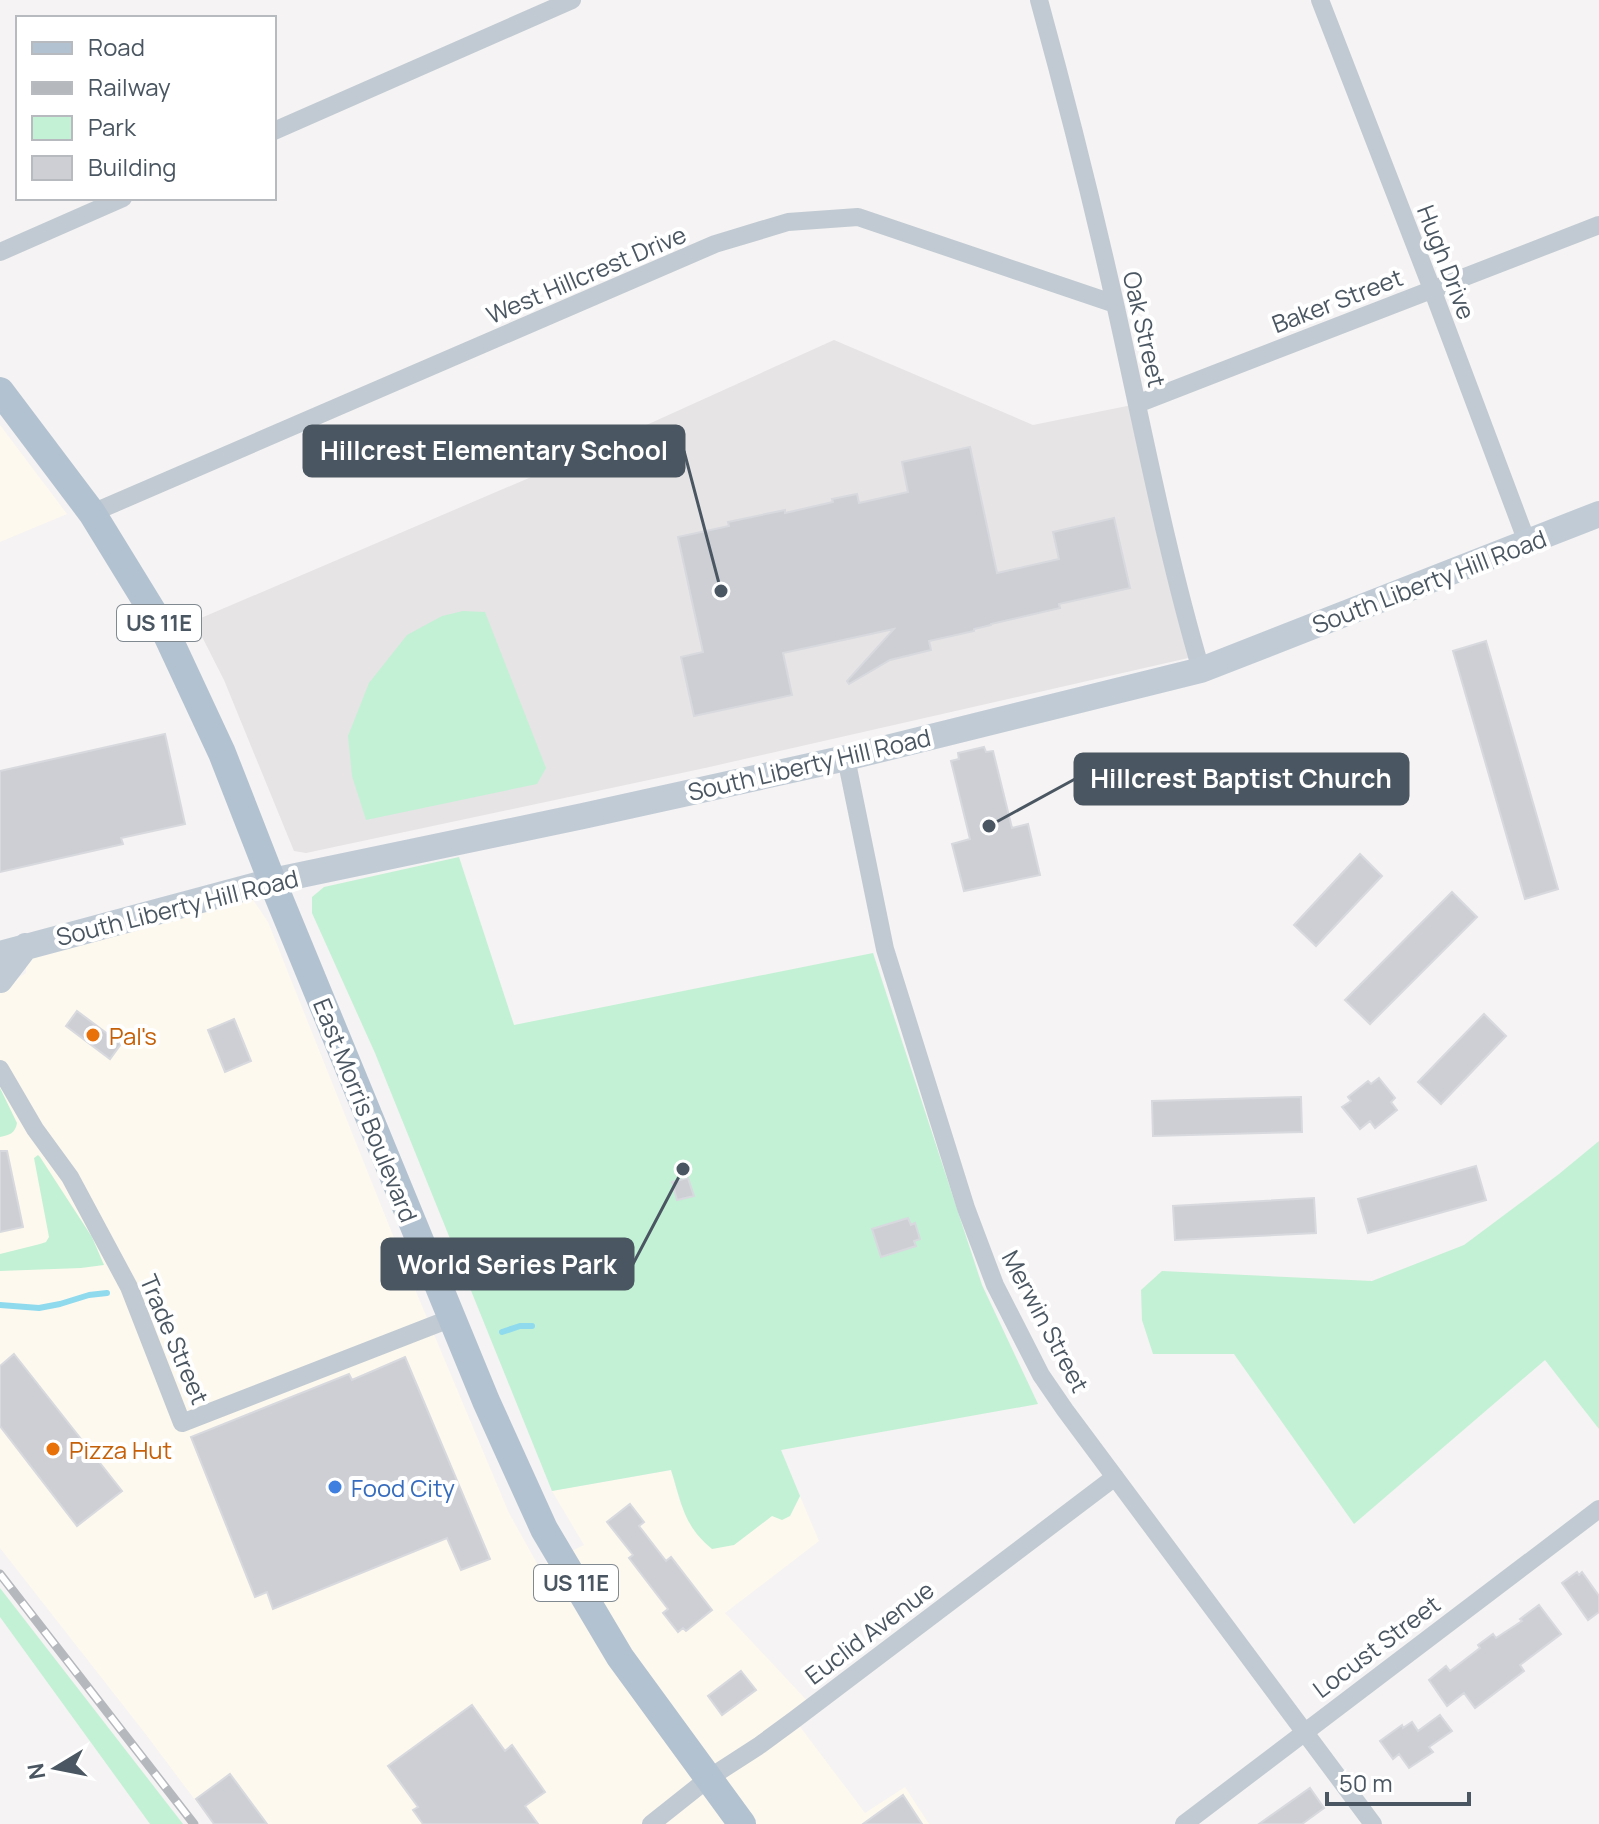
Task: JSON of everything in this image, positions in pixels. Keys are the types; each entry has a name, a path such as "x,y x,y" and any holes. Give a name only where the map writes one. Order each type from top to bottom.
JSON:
{"main road":[{"name":"East Morris Boulevard","path":"0,391 92,513 167,635 222,753 486,1401 544,1529 620,1657 742,1824"}],"street":[{"path":"276,130 572,0"},
{"name":"Oak Street","path":"1039,0 1061,77 1183,608 1201,670"},
{"name":"Hugh Drive","path":"1320,0 1527,542"},
{"path":"0,252 118,200"},
{"name":"West Hillcrest Drive","path":"92,513 715,244 788,222 858,217 1115,304"},
{"name":"Baker Street","path":"1137,404 1599,225"},
{"name":"South Liberty Hill Road","path":"0,954 272,881 846,758 1201,670 1599,514"},
{"name":"Merwin Street","path":"846,758 885,949 948,1153 995,1285 1041,1375 1373,1824"},
{"path":"0,980 26,946"},
{"name":"Trade Street","path":"0,1069 35,1129 70,1177 129,1287 182,1423 452,1318"},
{"name":"Euclid Avenue","path":"651,1824 1115,1477"},
{"name":"Locust Street","path":"1184,1824 1599,1509"}],"shaded area":[{"path":"834,340 1033,425 1137,404 1197,656 705,768 306,853 294,851 224,680 194,621 536,475"},
{"path":"0,425 67,514 0,542"},
{"path":"245,888 268,922 404,1263 509,1513 539,1567 584,1545 552,1491 671,1470 681,1505 734,1545 772,1516 790,1516 800,1496 819,1541 725,1613 812,1706 795,1720 865,1813 905,1787 929,1824 213,1824 0,1548 0,981 18,978 26,973 26,946"}],"green space":[{"path":"463,611 485,612 546,768 537,784 366,820 352,776 348,736 369,683 407,635 442,616"},
{"path":"459,857 514,1025 873,953 982,1285 1038,1404 781,1450 800,1496 790,1516 782,1520 772,1516 734,1545 712,1549 689,1522 671,1470 552,1491 375,1053 312,913 312,897 324,887"},
{"path":"0,1088 17,1123 13,1132 0,1137"},
{"path":"1599,1141 1599,1429 1545,1360 1354,1524 1234,1354 1153,1354 1142,1320 1141,1290 1162,1271 1372,1281 1464,1245"},
{"path":"38,1155 92,1237 104,1265 0,1271 0,1254 46,1242 49,1237 34,1158"},
{"path":"0,1588 183,1824 150,1824 0,1617"}],"building":[{"path":"970,447 997,573 1059,559 1053,532 1114,518 1130,588 1059,604 1060,608 929,641 931,650 890,660 849,684 847,681 894,629 783,653 792,695 694,716 681,657 703,652 678,537 729,526 728,522 785,510 785,513 857,494 859,503 908,492 902,462"},
{"path":"1486,641 1558,889 1525,899 1453,651"},
{"path":"165,734 185,824 121,838 123,844 0,872 0,771"},
{"path":"984,747 986,752 993,751 1012,828 1028,824 1040,875 964,891 952,844 970,839 951,761 959,759 958,753"},
{"path":"1360,854 1382,876 1316,946 1294,925"},
{"path":"1452,892 1477,917 1370,1024 1345,1000"},
{"name":"Pal's","path":"77,1011 121,1044 110,1059 66,1026"},
{"path":"1484,1014 1506,1036 1441,1104 1418,1082"},
{"path":"234,1019 251,1061 225,1072 208,1030"},
{"path":"1379,1078 1395,1098 1391,1102 1397,1110 1375,1128 1370,1121 1360,1129 1342,1107 1351,1101 1348,1097 1368,1081 1371,1084"},
{"path":"1301,1097 1302,1132 1153,1136 1152,1101"},
{"path":"0,1151 7,1151 23,1227 0,1232"},
{"path":"1476,1166 1486,1200 1368,1233 1358,1199"},
{"path":"688,1178 694,1196 677,1200 672,1182"},
{"path":"1314,1198 1316,1233 1175,1240 1173,1206"},
{"path":"908,1218 911,1225 915,1223 920,1239 914,1241 916,1246 881,1257 872,1229"},
{"path":"14,1354 122,1491 77,1526 0,1426 0,1366"},
{"name":"Food City","path":"405,1357 490,1559 461,1570 447,1538 273,1609 267,1592 255,1597 191,1437 349,1374 352,1380"},
{"path":"630,1504 644,1522 639,1526 666,1561 671,1557 712,1610 686,1631 683,1628 678,1632 663,1613 668,1609 629,1558 633,1555 607,1522"},
{"path":"1577,1572 1579,1575 1582,1572 1599,1596 1599,1612 1588,1620 1562,1583"},
{"path":"1539,1605 1561,1634 1520,1665 1524,1671 1475,1708 1464,1693 1447,1706 1429,1680 1446,1666 1450,1671 1480,1648 1478,1645 1493,1634 1496,1638 1522,1621 1520,1619"},
{"path":"741,1671 756,1690 722,1715 708,1696"},
{"path":"472,1705 505,1751 512,1745 545,1792 525,1806 538,1824 423,1824 413,1810 418,1807 388,1766"},
{"path":"1440,1715 1452,1731 1429,1747 1433,1752 1409,1768 1399,1754 1393,1759 1380,1741 1402,1725 1403,1728 1412,1722 1418,1731"},
{"path":"230,1774 267,1824 214,1824 196,1799"},
{"path":"1310,1788 1324,1808 1302,1824 1259,1824"},
{"path":"903,1795 922,1824 863,1824"}],"waterway":[{"path":"0,1305 39,1308 107,1293"},
{"path":"502,1332 532,1326"}],"railway":[{"path":"0,1574 194,1824"}],"place":[{"name":"Hillcrest Elementary School","path":"721,591"},
{"name":"Hillcrest Baptist Church","path":"989,826"},
{"name":"Pal's","path":"93,1035"},
{"name":"World Series Park","path":"683,1169"},
{"name":"Pizza Hut","path":"53,1449"},
{"name":"Food City","path":"335,1487"}]}
